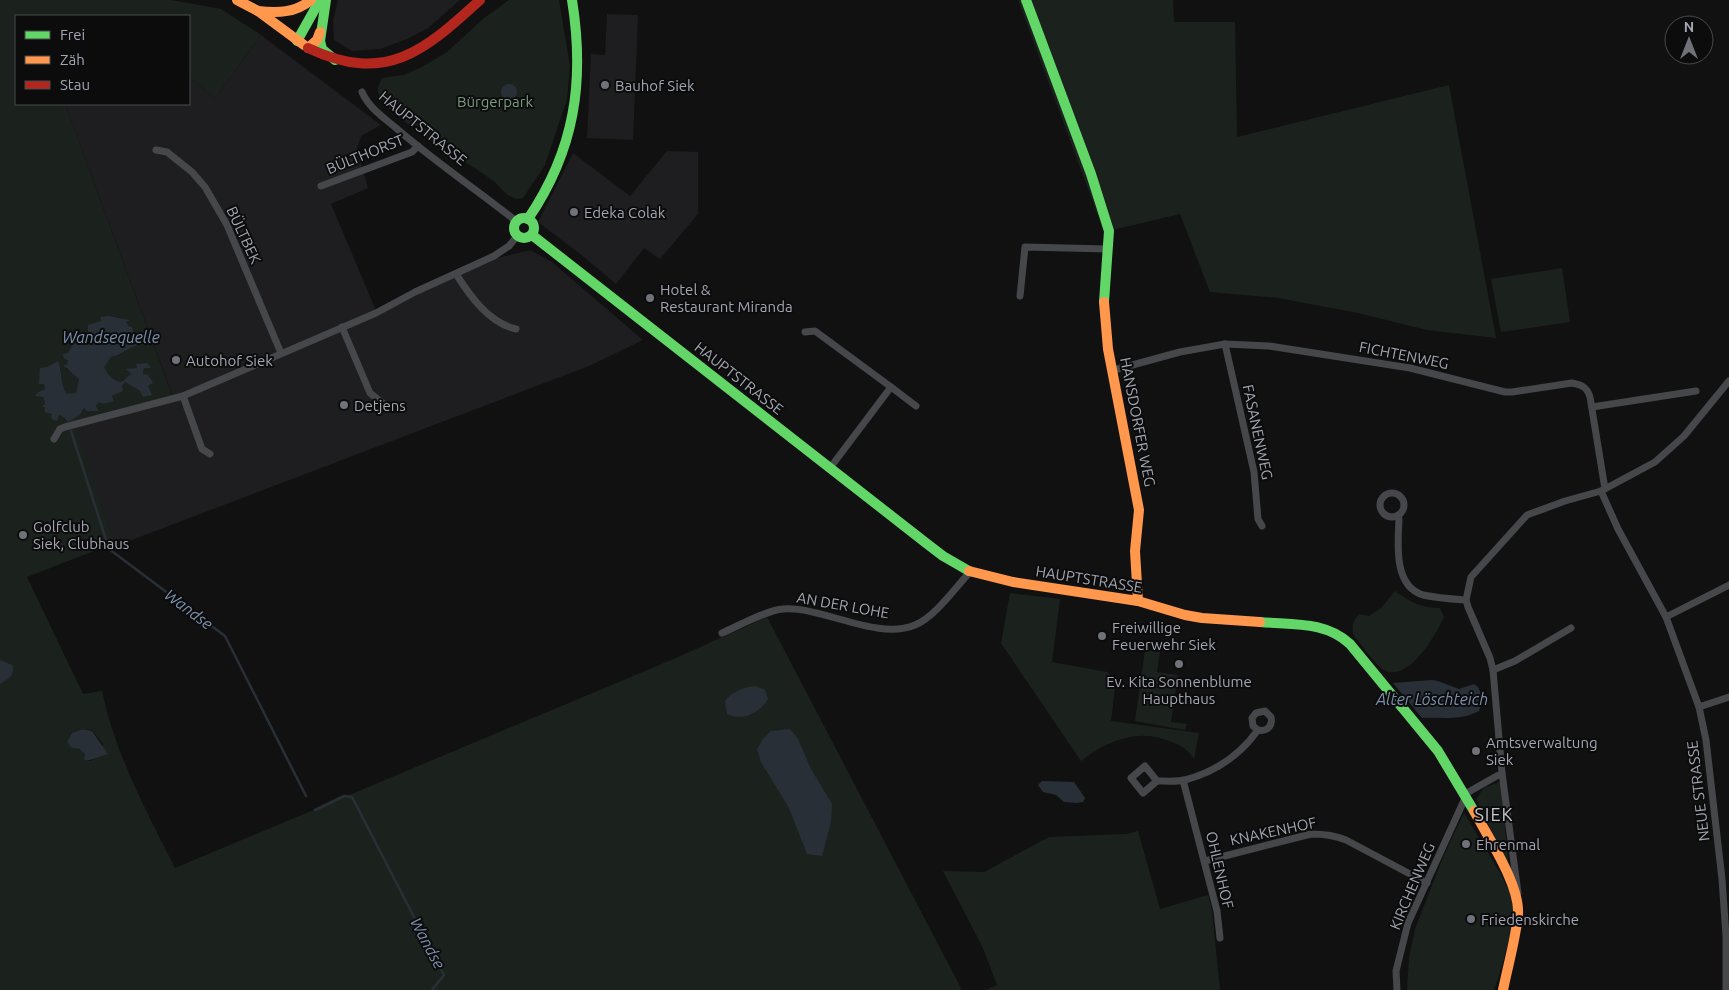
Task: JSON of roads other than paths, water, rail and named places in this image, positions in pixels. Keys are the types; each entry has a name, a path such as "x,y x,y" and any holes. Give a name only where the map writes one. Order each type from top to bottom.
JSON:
{"main road":[{"path":"237,0 258,12 308,48 334,60 363,64 385,62 406,55 428,44 480,0"},
{"path":"258,12 291,12 311,0"},
{"path":"297,41 320,0"},
{"path":"308,48 317,40 326,0"},
{"path":"528,219 551,181 562,155 573,113 577,91 578,57 572,0"},
{"name":"HANSDORFER WEG","path":"1026,0 1091,174 1109,232 1104,314 1108,349 1114,370 1139,510 1135,551 1138,601"},
{"path":"320,32 322,49 334,60"},
{"path":"522,218 528,219 534,227 532,235 526,239 517,236 514,227 516,221 522,218"},
{"name":"HAUPTSTRASSE","path":"532,235 943,556 970,572 1013,582 1138,601 1180,614 1202,618 1311,626 1327,629 1340,635 1360,654 1438,751 1466,795 1507,872 1517,899 1518,913 1503,990"}],"street":[{"name":"HAUPTSTRASSE","path":"362,92 367,104 418,146 516,221"},
{"name":"BÜLTHORST","path":"321,186 412,152 418,146"},
{"name":"BÜLTBEK","path":"156,150 167,152 192,172 205,187 226,225 281,353"},
{"path":"54,439 60,429 65,427 183,396 376,313 415,292 494,256 508,246 517,236"},
{"path":"1020,296 1025,247 1108,249"},
{"path":"456,274 482,310 507,327 516,329"},
{"path":"342,327 370,393 385,405"},
{"path":"805,332 815,331 916,406"},
{"name":"FICHTENWEG","path":"1114,370 1180,352 1225,344 1269,346 1410,368 1505,392 1572,383 1581,385 1588,390 1592,407 1603,490"},
{"name":"FASANENWEG","path":"1225,344 1254,471 1258,519 1262,526"},
{"path":"1518,893 1502,772 1493,670 1490,658 1466,600 1471,577 1527,515 1603,490 1655,462 1684,436 1729,381"},
{"path":"830,468 891,387"},
{"path":"1592,407 1696,392"},
{"path":"183,396 202,449 210,454"},
{"name":"NEUE STRASSE","path":"1603,490 1618,529 1666,617 1699,707 1706,740 1722,878 1726,936 1726,990"},
{"path":"1397,516 1399,519 1401,571 1408,584 1422,594 1466,600"},
{"name":"AN DER LOHE","path":"722,633 783,609 815,613 859,625 885,628 910,627 926,619 970,572"},
{"path":"1666,617 1729,585"},
{"path":"1493,670 1515,661 1571,628"},
{"path":"1699,707 1729,697"},
{"path":"1157,781 1183,780 1221,765 1250,742 1258,730"},
{"path":"1466,795 1502,772"},
{"name":"OHLENHOF","path":"1183,780 1217,910 1220,938"},
{"name":"KIRCHENWEG","path":"1398,990 1396,971 1408,923 1466,795"},
{"name":"KNAKENHOF","path":"1205,861 1311,834 1324,834 1341,838 1427,883"}],"water":[{"path":"506,84 512,84 517,89 515,98 506,100 501,95 501,89"},
{"name":"Wandsequelle","path":"109,316 130,320 126,322 132,327 138,345 111,357 104,367 105,370 113,379 121,382 131,374 126,369 137,368 136,364 147,363 151,368 144,368 143,374 148,375 153,383 148,386 152,395 143,397 140,391 125,382 122,386 123,391 112,396 114,401 103,404 99,402 96,406 99,411 87,411 84,408 80,415 68,422 59,415 57,421 53,420 52,414 45,412 45,407 42,407 45,403 43,397 35,396 38,392 45,389 44,384 39,384 40,368 47,367 58,361 62,382 67,394 76,393 79,379 63,365 67,365 68,360 64,358 63,354 68,353 80,335 88,333 88,325 101,321 100,317"},
{"path":"0,660 12,665 13,671 11,676 0,684"},
{"name":"Alter Löschteich","path":"1432,680 1459,689 1474,684 1478,687 1483,698 1479,711 1451,718 1422,718 1393,683"},
{"path":"755,686 765,690 768,699 761,708 745,716 739,717 727,714 725,701 731,695 738,690"},
{"path":"83,729 92,731 108,754 84,760 85,754 79,749 71,747 67,742 72,733"},
{"path":"790,729 798,739 811,769 832,804 831,822 822,856 807,854 789,808 761,762 757,749 771,731"},
{"path":"1042,781 1074,782 1085,798 1083,802 1064,802 1056,795 1043,792 1038,785"}],"waterway":[{"name":"Wandse","path":"71,431 109,549 225,636 306,796"},
{"name":"Wandse","path":"315,810 344,796 352,797 444,975 432,990"}],"place":[{"name":"Bauhof Siek","path":"605,85"},
{"name":"Edeka Colak","path":"574,212"},
{"name":"Hotel & Restaurant Miranda","path":"650,298"},
{"name":"Autohof Siek","path":"176,360"},
{"name":"Detjens","path":"344,405"},
{"name":"Golfclub Siek, Clubhaus","path":"23,535"},
{"name":"Freiwillige Feuerwehr Siek","path":"1102,636"},
{"name":"Ev. Kita Sonnenblume Haupthaus","path":"1179,664"},
{"name":"Amtsverwaltung Siek","path":"1476,751"},
{"name":"Ehrenmal","path":"1466,844"},
{"name":"Friedenskirche","path":"1471,919"}],"district":[{"name":"SIEK","path":"1494,814"}],"park label":[{"name":"Bürgerpark","path":"495,101"}]}
